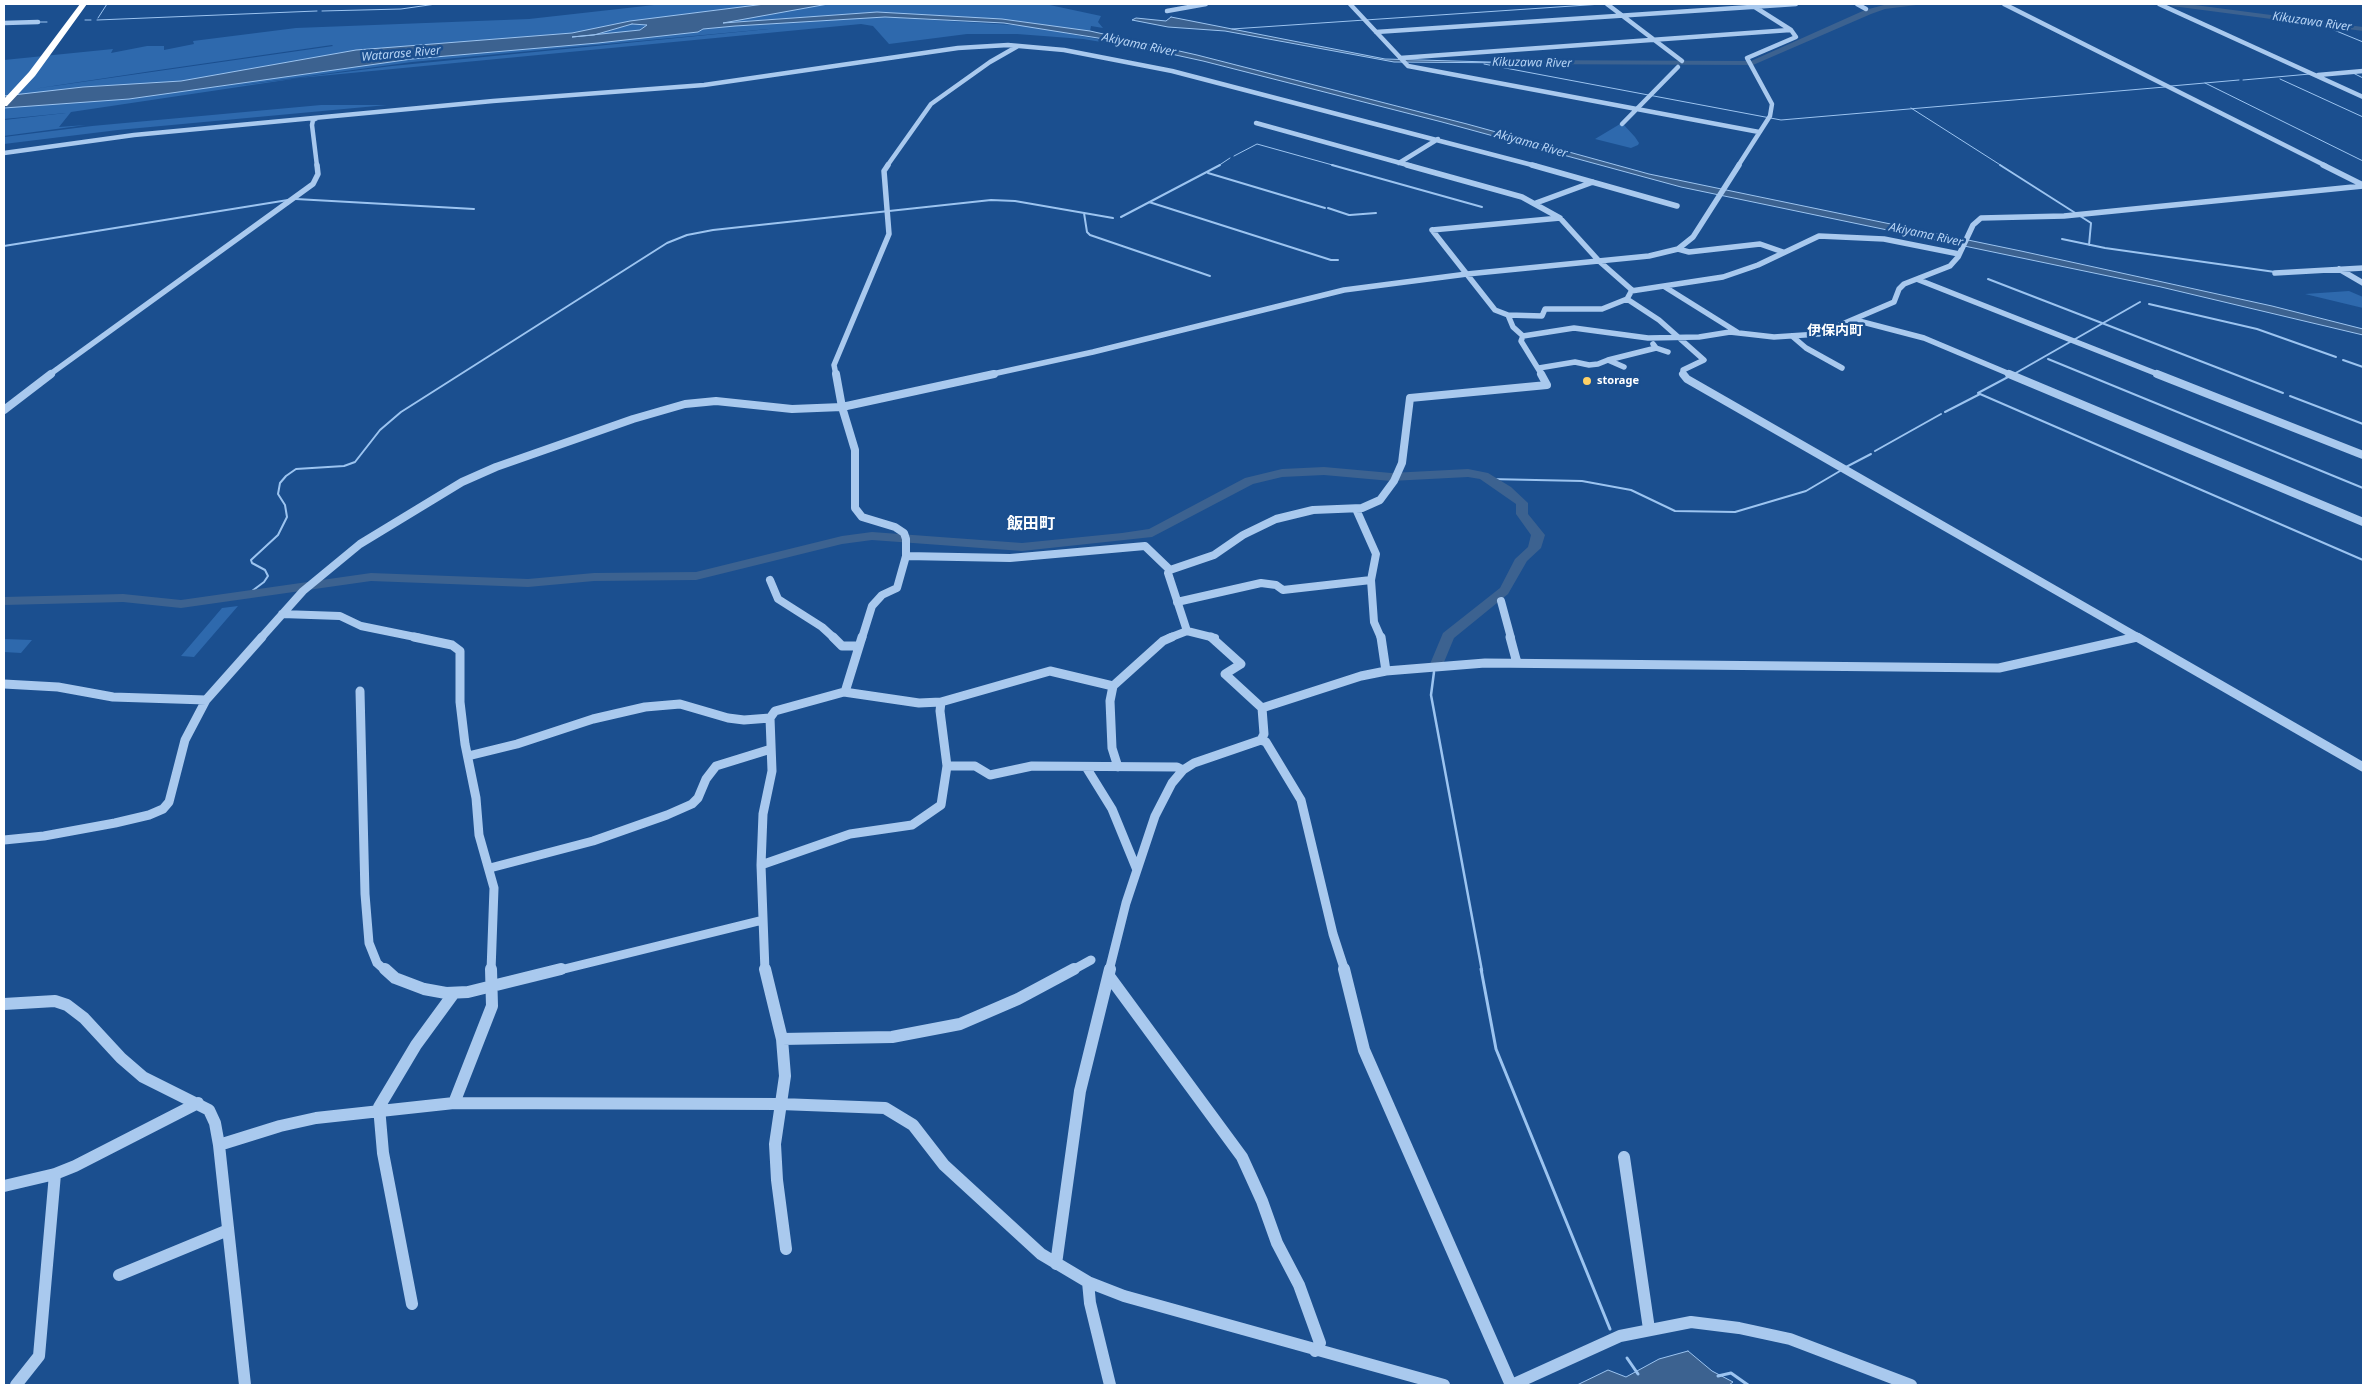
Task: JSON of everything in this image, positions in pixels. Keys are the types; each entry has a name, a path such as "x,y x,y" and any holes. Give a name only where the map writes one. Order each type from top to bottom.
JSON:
{"highway":[{"path":"4,93 39,51 73,4"},
{"path":"4,104 50,50 83,4"}],"street":[{"path":"1166,11 1206,4"},
{"path":"1350,4 1406,64 1636,110 1759,132"},
{"path":"1607,4 1682,61"},
{"path":"1376,32 1622,16 1752,5 1796,4"},
{"path":"1857,4 1866,9"},
{"path":"2004,4 2363,185"},
{"path":"2160,4 2363,97"},
{"path":"4,840 44,836 116,823 149,815 163,809 169,802 185,740 206,700 282,614 332,565 360,544 462,482 496,467 633,419 685,404 716,401 792,409 842,407 1094,352 1344,290 1467,274 1660,254 1678,249 1691,240 1770,116 1772,104 1747,58 1796,37 1791,30 1752,5"},
{"path":"4,23 38,22"},
{"path":"1400,59 1791,30"},
{"path":"844,692 872,606 882,595 897,588 906,556 904,533 895,527 862,517 855,508 855,450 842,407 835,361 886,245 889,234 884,171 932,104 940,96 958,86 990,62 1020,45"},
{"path":"4,152 134,135 493,101 606,94 704,85 958,48 1020,45 1081,52 1172,70 1438,139 1677,206"},
{"path":"1622,124 1678,67"},
{"path":"2315,75 2363,71"},
{"path":"4,410 62,365 313,184 318,174 312,125 313,120 317,118"},
{"path":"1256,123 1474,182 1536,203 1560,218 1598,261 1631,291 1724,277 1824,236 1884,239 1959,254"},
{"path":"1399,163 1438,139"},
{"path":"1536,203 1593,182"},
{"path":"1523,336 1574,328 1648,338 1678,338 1737,332 1767,336 1819,334 1894,302 1902,286 1946,269 1956,260 1970,229 1977,220 1990,216 2064,216 2363,185"},
{"path":"1560,218 1432,230 1495,310 1508,315 1542,316 1545,309 1602,309 1627,299 1631,291"},
{"path":"1678,249 1689,252 1760,244 1783,252"},
{"path":"2275,273 2363,268"},
{"path":"2339,269 2363,283"},
{"path":"1919,280 2363,455"},
{"path":"1665,287 1737,332"},
{"path":"1627,299 1659,320 1705,361 1683,370 1686,380 2363,767"},
{"path":"1508,315 1513,327 1523,336"},
{"path":"1855,320 1924,338 2363,522"},
{"path":"1170,570 1214,554 1243,535 1276,518 1313,510 1356,509 1380,500 1396,477 1402,463 1410,398 1547,385 1539,368 1521,341 1523,336"},
{"path":"1792,336 1804,346 1842,368"},
{"path":"1648,338 1656,348"},
{"path":"1539,368 1575,362 1589,365 1598,364 1656,348 1668,352"},
{"path":"1608,360 1624,367"},
{"path":"1356,509 1376,554 1371,580 1374,622 1383,642 1386,671"},
{"path":"906,556 1010,558 1145,546 1170,570"},
{"path":"1170,570 1168,573 1187,631"},
{"path":"770,580 778,600 822,627 842,646 859,646"},
{"path":"1177,602 1261,583 1276,585 1283,590 1371,580"},
{"path":"1501,601 1516,663"},
{"path":"282,614 340,616 361,626 452,645 460,651 460,702 476,798 479,835 490,868 494,888 490,988 492,1006 454,1103"},
{"path":"1118,767 1112,748 1110,701 1113,686 1163,641 1187,631 1215,638 1241,664 1225,674 1262,708 1264,734 1261,740"},
{"path":"1262,708 1361,676 1386,671 1485,663 1999,668 2137,637"},
{"path":"786,1249 777,1180 776,1144 785,1076 782,1039 764,966 761,865 763,814 772,771 770,718 775,711 844,692 919,703 941,702 1050,671 1113,686"},
{"path":"4,684 58,688 114,697 206,700"},
{"path":"360,690 369,943 377,963 395,978 424,989 454,993 490,988 655,945 763,920"},
{"path":"761,865 850,834 912,824 941,805 947,766 940,711 941,702"},
{"path":"468,756 516,744 593,719 645,707 680,704 728,718 744,720 770,718"},
{"path":"1056,1264 1080,1091 1126,903 1155,816 1172,783 1183,770 1194,763 1261,740 1266,742 1302,800 1333,934 1348,982 1364,1050 1512,1385 1620,1336 1691,1322 1739,1328 1790,1339 1911,1385"},
{"path":"490,868 593,841 667,815 692,804 698,798 709,773 716,766 771,750"},
{"path":"947,766 975,766 990,775 1032,766 1177,767 1183,770"},
{"path":"1086,767 1112,809 1137,870"},
{"path":"782,1039 892,1037 960,1024 1018,999 1091,960"},
{"path":"1109,976 1242,1157 1262,1201 1277,1243 1299,1285 1320,1343 1315,1351"},
{"path":"412,1304 383,1153 379,1106 394,1079 454,993"},
{"path":"4,1004 55,1001 67,1005 84,1018 121,1058 143,1077 209,1110 215,1122 219,1145 245,1385"},
{"path":"4,1186 55,1174 181,1114 198,1103"},
{"path":"219,1145 280,1126 316,1118 454,1103 781,1104 885,1108 899,1115 912,1125 944,1165 1041,1254 1088,1282 1124,1296 1315,1351 1444,1385"},
{"path":"1624,1157 1649,1329"},
{"path":"16,1385 39,1356 55,1174"},
{"path":"119,1275 228,1230"},
{"path":"1088,1282 1090,1303 1110,1385"}],"shaded area":[{"path":"663,4 765,4 630,21 572,33 356,50 181,81 4,96 4,60 113,49 111,53 147,46 164,46 164,50 194,44 193,41 296,28 529,19","holes":["332,45 333,46 33,89"]},
{"path":"828,4 1045,4 1101,16 1098,22 1103,28 1091,26 1090,31 1002,19 877,12 717,23"},
{"path":"885,17 1029,26 1175,54 1083,39 1017,34 967,34 889,44 873,26 861,24 299,78 71,112 59,127 86,125 4,136 4,120 66,113 4,119 4,108 10,107 129,99 412,59 598,43 735,26","holes":["779,28 392,66 220,88 412,62"]},
{"path":"632,24 647,25 640,30 571,38 594,35"},
{"path":"321,105 387,105 118,130 4,144 4,137 92,126"},
{"path":"1620,124 1624,125 1635,137 1639,143 1638,145 1631,148 1595,139"},
{"path":"2349,291 2363,297 2363,308 2305,294"},
{"path":"238,606 194,657 181,656 222,608"},
{"path":"4,639 32,640 21,653 4,652"}],"water":[{"path":"765,4 828,4 723,23 877,12 1002,19 1090,31 1197,55 1467,124 1649,174 2021,251 2272,306 2363,329 2363,335 2161,287 1681,187 1442,122 1203,61 1098,38 1004,23 885,17 735,26 598,43 412,59 129,99 4,108 4,96 83,87 181,81 356,50 572,33 630,21","holes":["632,24 647,25 640,30 595,35"]},
{"path":"1171,17 1385,59 1524,63 1394,62 1225,31 1168,27 1132,20 1136,18 1166,21"},
{"path":"1688,1351 1712,1371 1733,1382 1729,1385 1577,1385 1608,1370 1626,1377 1659,1359"}],"waterway":[{"path":"98,18 107,4"},
{"path":"322,11 401,9 436,4"},
{"path":"1232,29 1602,4"},
{"name":"Kikuzawa River","path":"1504,62 1753,63 1868,12 1884,7 1920,4"},
{"name":"Kikuzawa River","path":"2172,4 2363,29"},
{"path":"97,20 317,11"},
{"path":"85,20 91,20"},
{"path":"38,22 47,22"},
{"path":"2329,28 2363,42"},
{"path":"1484,64 1781,120 1912,109"},
{"path":"2353,73 2363,78"},
{"path":"2243,80 2310,74"},
{"path":"2280,79 2363,117"},
{"path":"2205,83 2239,80"},
{"path":"2171,86 2205,83"},
{"path":"2205,83 2363,161"},
{"path":"1912,109 2165,87"},
{"path":"1912,109 2002,166"},
{"path":"1234,156 1257,144 1336,166"},
{"path":"1218,166 1230,158"},
{"path":"1149,202 1220,165"},
{"path":"1332,165 1482,207"},
{"path":"2000,165 2091,223 2089,245"},
{"path":"1208,173 1325,208"},
{"path":"296,199 474,209"},
{"path":"4,246 288,200"},
{"path":"248,594 264,582 268,576 265,570 252,563 251,560 278,535 287,517 285,505 278,494 280,483 286,476 296,469 344,466 355,462 380,430 401,412 667,243 687,235 713,230 991,200 1015,201 1113,218"},
{"path":"1121,217 1149,202"},
{"path":"1149,202 1331,260 1338,260"},
{"path":"1328,208 1349,215"},
{"path":"1084,213 1087,232 1090,235 1210,276"},
{"path":"1350,215 1376,213"},
{"path":"2062,239 2089,245"},
{"path":"2089,245 2275,272"},
{"path":"1988,279 2103,323"},
{"path":"2103,323 2140,302"},
{"path":"2149,304 2257,329 2336,357"},
{"path":"2014,374 2103,323"},
{"path":"2103,323 2283,393"},
{"path":"2048,359 2363,488"},
{"path":"2343,360 2363,367"},
{"path":"1978,393 2008,377"},
{"path":"1945,412 1980,394 2363,560"},
{"path":"2290,396 2363,424"},
{"path":"1875,451 1941,414"},
{"path":"1846,467 1871,454"},
{"path":"4,601 123,598 181,604 371,577 528,583 594,577 696,576 842,540 872,536 1022,547 1152,533 1249,481 1282,473 1324,471 1391,477 1468,473 1484,476 1507,490 1522,503 1522,514 1538,535 1534,548 1522,559 1506,586"},
{"path":"1489,479 1582,481 1631,490 1675,511 1735,512 1806,491 1840,471"},
{"path":"1437,664 1448,636 1503,591"},
{"path":"1434,672 1431,695 1482,971"},
{"path":"1481,969 1496,1049 1610,1329"},
{"path":"1627,1358 1638,1374"},
{"path":"1718,1376 1731,1373 1748,1385"}],"place":[{"name":"storage","path":"1587,381"}],"district":[{"name":"伊保内町","path":"1835,331"},
{"name":"飯田町","path":"1031,524"}],"water label":[{"name":"Akiyama River","path":"1139,45"},
{"name":"Watarase River","path":"401,54"},
{"name":"Akiyama River","path":"1531,144"},
{"name":"Akiyama River","path":"1926,235"}]}
